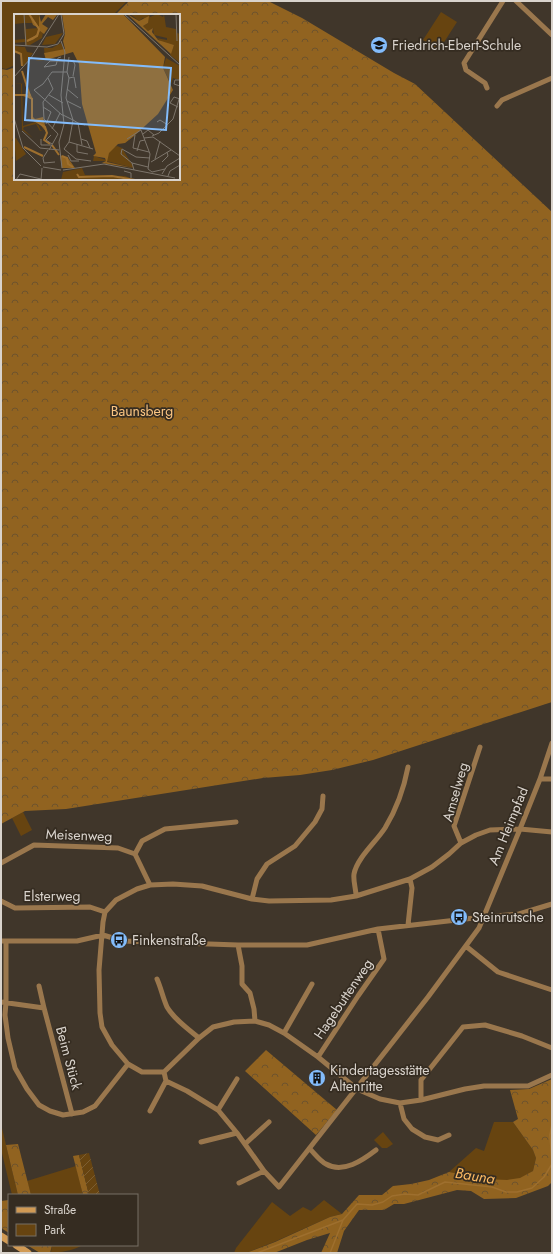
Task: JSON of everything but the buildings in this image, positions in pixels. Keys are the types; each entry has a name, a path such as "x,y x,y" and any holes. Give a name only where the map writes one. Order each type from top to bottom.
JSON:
{"main road":[{"path":"18,1246 28,1253"}],"street":[{"path":"487,88 485,84 466,70 464,63 503,1"},
{"path":"516,1 552,35"},
{"path":"497,106 502,100 552,78"},
{"name":"Am Heimpfad","path":"483,917 540,779 552,743"},
{"name":"Amselweg","path":"461,843 454,826 480,747"},
{"path":"356,896 354,875 358,864 384,829 394,810 405,782 408,767"},
{"path":"540,779 552,779"},
{"path":"252,899 257,879 267,864 295,846 315,822 322,809 323,796"},
{"path":"150,885 136,854 142,842 165,829 236,822"},
{"path":"552,832 520,829 490,830 461,843 432,867 410,879 356,896 331,900 268,901 252,899 202,886 173,884 150,885 137,889 116,900 105,912 99,970 100,1013 102,1027 112,1045 128,1064 142,1072 164,1072 199,1038 214,1028 234,1022 255,1021 269,1025 284,1033 318,1057 357,1089 380,1099 400,1103 421,1100 484,1086 528,1086 552,1076"},
{"name":"Meisenweg","path":"1,862 34,845 118,848 136,854"},
{"path":"408,925 412,888 410,879"},
{"name":"Elsterweg","path":"1,901 15,908 90,907 105,912"},
{"path":"128,1064 95,1106 83,1112 63,1115 50,1111 39,1105 27,1089 15,1068 8,1038 3,1002 3,941 77,941 103,935 122,941 307,945 378,929 519,914 552,904"},
{"path":"166,1081 187,1091 218,1110 264,1171 280,1187 467,946 479,928 483,917"},
{"name":"Hagebuttenweg","path":"318,1057 384,959 378,929"},
{"path":"238,944 242,966 242,984 250,993 255,1021"},
{"path":"467,946 498,972 552,990"},
{"path":"157,980 167,1006 174,1016 199,1038"},
{"path":"284,1033 312,984"},
{"name":"Beim Stück","path":"39,986 72,1114"},
{"path":"3,1002 44,1008"},
{"path":"421,1100 421,1080 463,1027 484,1025 522,1036 552,1048"},
{"path":"150,1111 166,1081 164,1072"},
{"path":"218,1110 237,1079"},
{"path":"400,1103 404,1120 412,1129 425,1137 438,1140 449,1135"},
{"path":"245,1144 270,1122"},
{"path":"201,1142 236,1133"},
{"path":"310,1149 325,1164 339,1168 360,1161 376,1150"},
{"path":"239,1183 264,1171"}],"green space":[{"path":"1,1 127,1 114,14 14,14 14,65 6,69 1,68"},
{"name":"Baunsberg","path":"129,1 268,1 302,18 415,84 552,212 552,702 373,760 332,770 300,775 263,778 66,809 25,811 1,824 1,69 7,70 14,67 14,180 180,180 180,14 116,14"},
{"path":"441,12 457,22 439,50 423,40"},
{"path":"23,812 32,830 21,836 12,818"},
{"path":"266,1050 337,1110 316,1135 245,1071"},
{"path":"552,1079 552,1182 548,1186 516,1198 484,1199 471,1191 457,1190 404,1204 394,1204 384,1210 359,1210 344,1231 337,1253 321,1253 330,1233 274,1253 246,1253 275,1242 330,1217 342,1214 359,1195 382,1195 393,1186 429,1180 449,1172 484,1179 507,1180 520,1178 533,1171 536,1158 533,1150 513,1122 518,1119 510,1090 529,1089"},
{"path":"494,1122 513,1122 533,1150 536,1158 533,1171 519,1179 502,1181 474,1178 449,1172 476,1148 484,1151"},
{"path":"1,1124 18,1194 12,1194 1,1149"},
{"path":"383,1132 393,1144 387,1148 382,1148 374,1140"},
{"path":"18,1144 31,1194 18,1194 6,1145"},
{"path":"89,1153 100,1194 89,1194 79,1155"},
{"path":"79,1155 89,1194 83,1194 73,1156"},
{"path":"76,1166 83,1194 31,1194 27,1181"},
{"path":"8,1200 8,1232 1,1228 1,1201"},
{"path":"324,1200 342,1214 330,1217 246,1253 234,1253 236,1248 272,1202 290,1216 303,1207 311,1211"},
{"path":"29,1246 52,1246 50,1253 40,1253"},
{"path":"52,1246 81,1246 67,1251 51,1252"}],"waterway":[{"name":"Bauna","path":"330,1253 343,1220 357,1204 372,1205 383,1202 392,1196 405,1194 418,1195 445,1182 492,1187 506,1192 517,1192 532,1188 544,1177 552,1164 550,1135 552,1124"},
{"path":"257,1253 343,1220"}],"place":[{"name":"Friedrich-Ebert-Schule","path":"379,45"},
{"name":"Steinrutsche","path":"459,917"},
{"name":"Finkenstraße","path":"119,940"},
{"name":"Kindertagesstätte Altenritte","path":"317,1078"}]}
